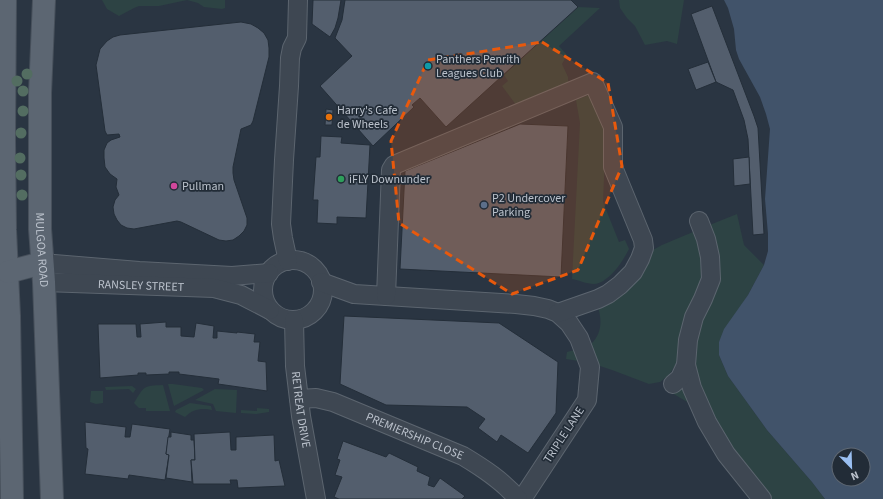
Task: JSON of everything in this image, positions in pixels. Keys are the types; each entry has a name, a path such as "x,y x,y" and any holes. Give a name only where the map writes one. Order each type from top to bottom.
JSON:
{"main road":[{"path":"5,0 4,272 9,316 12,499"},
{"name":"MULGOA ROAD","path":"44,0 40,93 40,229 52,499"},
{"name":"RANSLEY STREET","path":"4,272 43,273"}],"street":[{"path":"288,261 283,238 282,224 284,160 290,58 292,48 297,38 298,0"},
{"path":"322,282 354,294 386,296 522,304 548,309 564,318 608,294 633,272 644,248 643,240 613,167 613,127 593,82 394,165 391,170 386,296"},
{"path":"699,221 706,239 710,257 711,279 694,318 688,340 686,365 692,388 707,422 726,454 762,499"},
{"path":"295,260 309,265 319,275 322,282 322,294 319,305 309,315 302,318 294,320 277,316 270,310 265,302 263,292 264,282 269,273 280,263 288,261 295,260"},
{"name":"RANSLEY STREET","path":"43,273 139,271 226,276 269,273"},
{"name":"RANSLEY STREET","path":"43,273 214,288 241,295 270,310"},
{"path":"315,310 354,294"},
{"name":"TRIPLE LANE","path":"522,499 587,400 590,367 580,338 564,318"},
{"name":"RETREAT DRIVE","path":"294,320 295,366 299,399 316,499"},
{"path":"673,384 680,378 686,365"},
{"name":"PREMIERSHIP CLOSE","path":"299,399 316,398 333,402 463,456 498,480 518,499"},
{"path":"690,411 707,422"}],"highlighted area":[{"path":"542,42 608,83 622,166 578,270 512,294 399,223 391,141 428,60"}],"green space":[{"path":"102,0 187,0 159,6 139,6 119,16 107,9"},
{"path":"187,0 225,0 225,8 204,7 198,3"},
{"path":"619,0 684,0 677,44 667,41 645,45 635,26 620,8"},
{"path":"578,7 600,8 559,46 567,55 562,64 568,77 568,84 519,109 502,86 508,81 504,75"},
{"path":"591,94 606,130 603,202 619,242 625,240 629,249 615,271 610,276 600,283 594,284 572,279 580,123 576,100"},
{"path":"737,214 744,245 764,265 748,295 719,342 719,355 728,376 767,430 825,499 770,499 757,485 717,426 696,373 695,350 707,226"},
{"path":"693,232 701,252 702,272 698,295 687,318 676,364 669,375 660,382 649,384 591,363 566,359 567,352 586,347 595,340 600,327 598,307 650,257 653,250"},
{"path":"684,383 694,406 672,393"},
{"path":"168,384 202,388 204,390 174,406"},
{"path":"163,385 170,411 146,411 146,408 139,408 134,403 140,393 148,386"},
{"path":"132,386 136,389 133,393 129,389 106,390 105,387"},
{"path":"215,389 237,390 236,413 216,411 213,404 195,400"},
{"path":"91,391 103,391 103,403 96,404 90,402"},
{"path":"190,403 211,406 212,410 198,410 191,412 185,417 175,412 176,410"},
{"path":"257,408 269,409 269,412 256,414 241,413 241,410 257,411"}],"water":[{"path":"724,0 883,0 883,499 825,499 767,430 728,376 719,355 719,342 724,329 748,295 764,265 768,251 765,199 770,129 760,97 739,59 736,50 734,29"}],"building":[{"path":"313,0 341,0 338,18 330,37 312,24"},
{"name":"Panthers Penrith Leagues Club","path":"345,0 571,0 578,7 446,127 420,98 412,105 414,107 373,146 320,86 352,56 335,38 342,20"},
{"path":"712,6 758,128 764,234 753,235 748,139 744,120 733,90 716,82 691,14"},
{"path":"241,22 251,24 264,33 268,40 269,48 269,57 253,121 251,125 241,129 233,167 234,180 247,218 247,225 244,231 233,240 226,241 219,240 177,221 134,229 121,225 114,214 113,207 115,200 119,195 116,187 117,179 110,174 105,167 104,158 104,150 107,143 120,137 119,134 107,135 105,131 96,65 100,49 107,41 120,35"},
{"path":"708,62 716,82 696,90 688,69"},
{"name":"Harry's Cafe de Wheels","path":"326,109 333,110 332,125 325,125"},
{"name":"P2 Undercover Parking","path":"520,124 568,126 561,277 400,269 405,171"},
{"name":"iFLY Downunder","path":"321,136 342,137 341,143 370,145 366,218 337,217 337,224 317,223 318,200 313,200 316,157 320,157"},
{"path":"749,157 750,184 734,186 733,159"},
{"path":"344,316 499,323 558,362 556,413 528,453 501,435 497,442 478,428 485,419 467,407 386,405 340,384"},
{"path":"166,322 166,327 181,327 181,336 194,337 196,323 214,326 213,338 217,338 217,331 255,334 254,342 260,342 258,361 266,362 267,391 218,384 219,379 179,374 179,372 146,375 146,373 138,373 138,375 100,378 98,324 136,324 137,337 141,337 140,324"},
{"path":"85,422 126,427 125,437 130,437 132,424 170,429 166,454 169,455 165,480 129,475 128,479 85,474 88,449 86,448"},
{"path":"171,432 191,435 191,440 194,440 195,460 191,460 192,482 166,478 169,455 166,454 168,437 171,437"},
{"path":"230,432 231,450 236,450 236,437 274,435 275,461 279,460 285,486 238,488 237,480 230,480 231,484 193,484 191,460 195,460 194,434"},
{"path":"343,441 386,457 389,453 418,467 417,471 430,477 428,485 434,487 440,478 465,496 462,499 339,499 334,497 342,477 335,475 340,460 337,459"}],"place":[{"name":"Panthers Penrith Leagues Club","path":"428,66"},
{"name":"Harry's Cafe de Wheels","path":"329,117"},
{"name":"iFLY Downunder","path":"341,179"},
{"name":"Pullman","path":"174,186"},
{"name":"P2 Undercover Parking","path":"484,205"}]}
